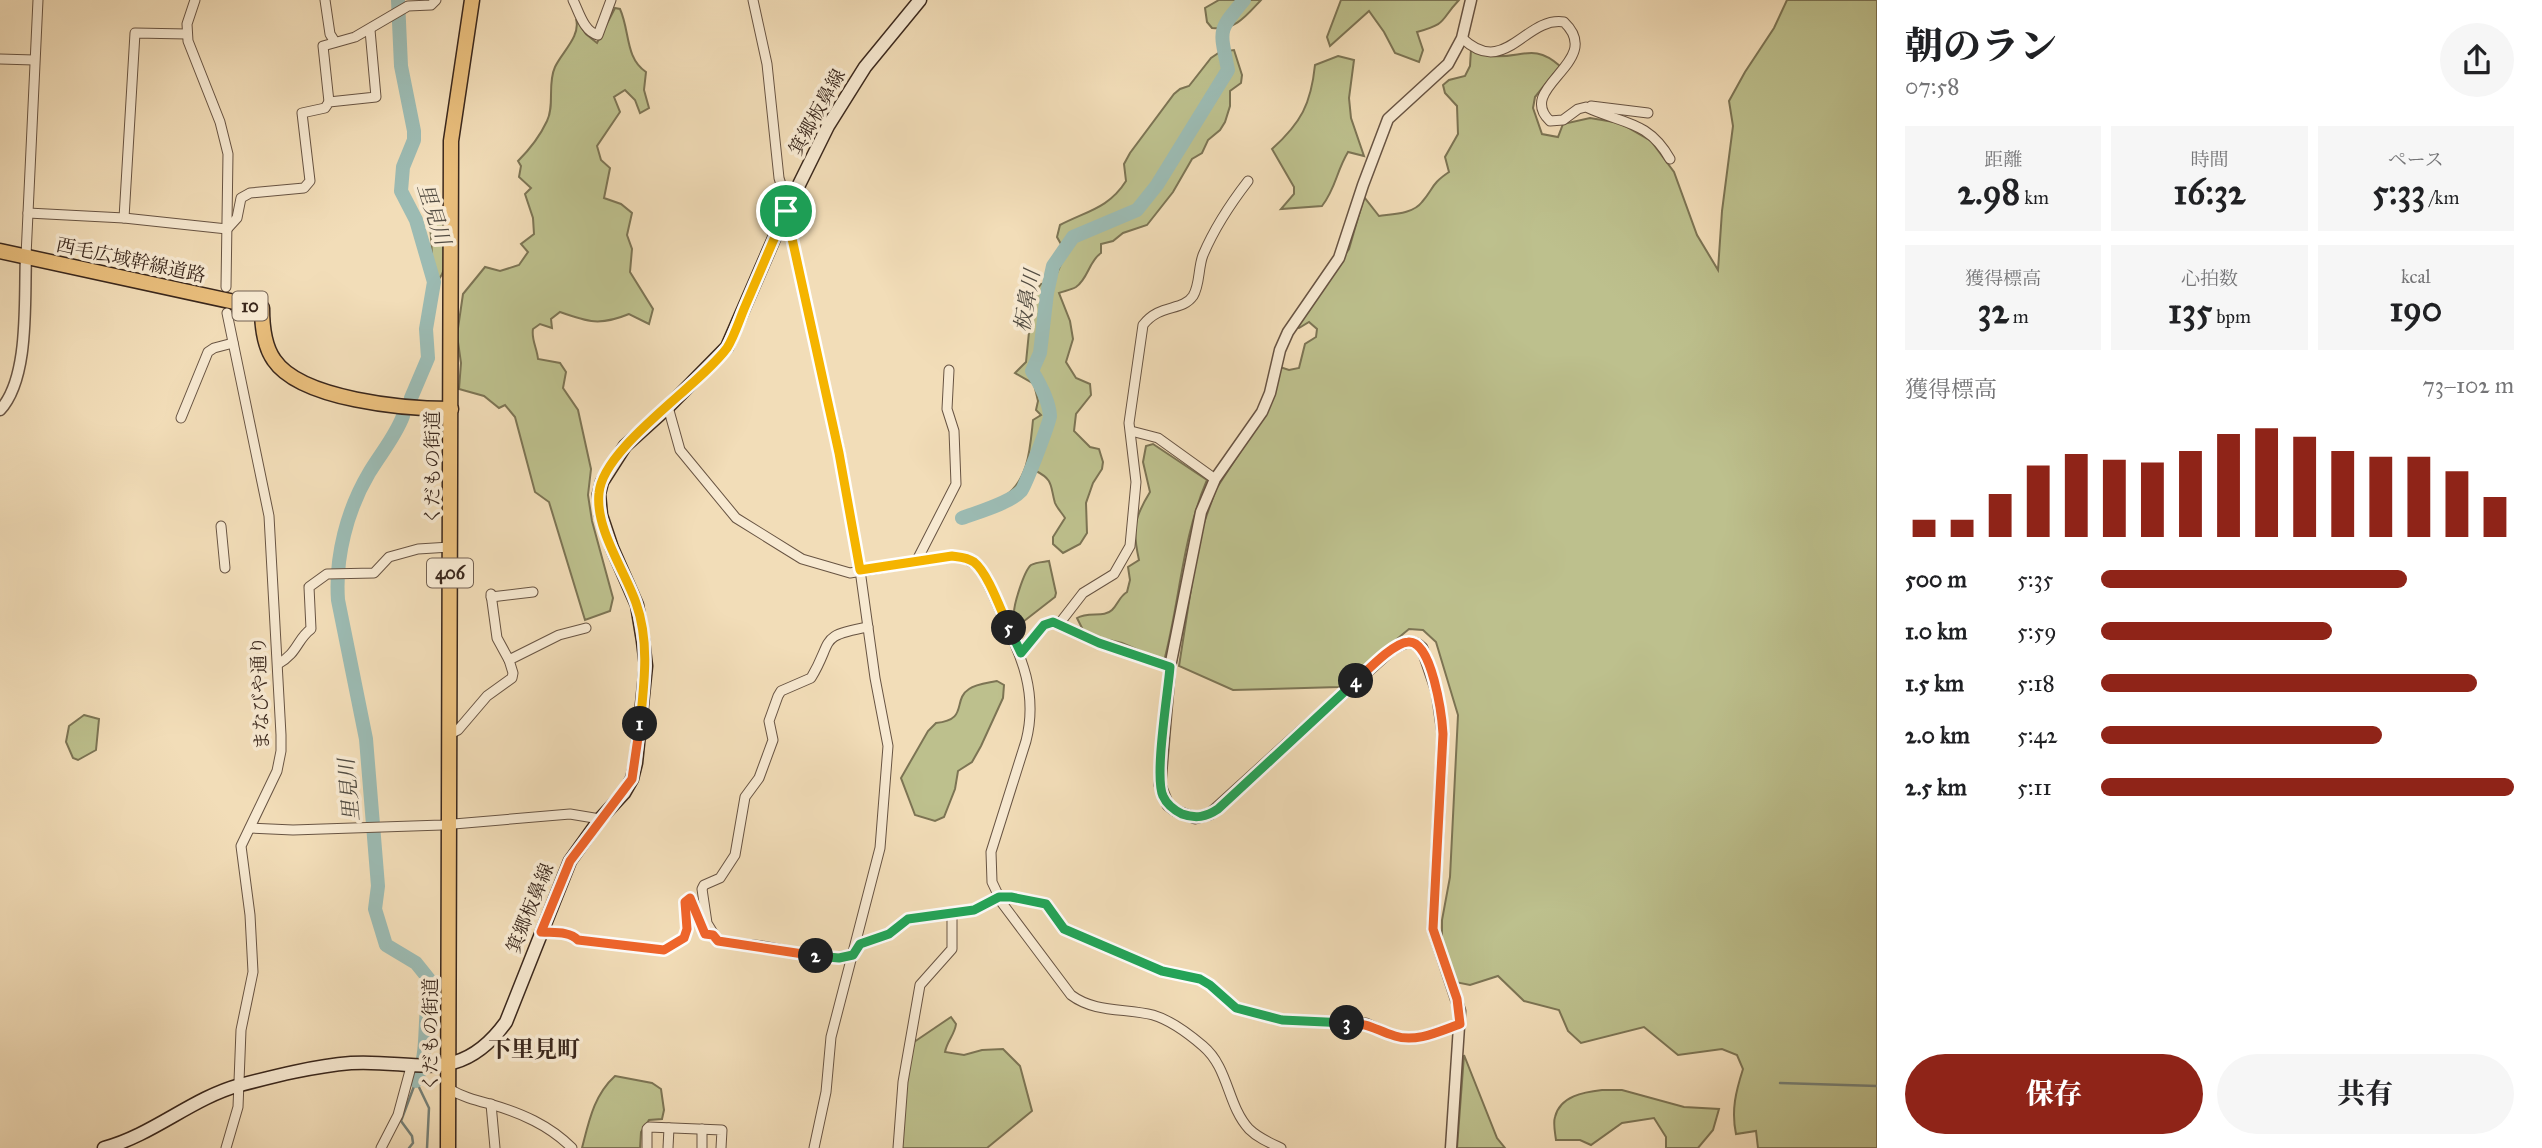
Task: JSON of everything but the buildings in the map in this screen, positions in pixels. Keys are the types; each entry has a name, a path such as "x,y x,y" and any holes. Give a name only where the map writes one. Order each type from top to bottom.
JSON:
{"main road":[{"name":"くだもの街道","path":"447,1148 452,141 472,0"},
{"name":"箕郷板鼻線","path":"104,1148 130,1140 237,1086 351,1063 417,1067 449,1065 489,1043 506,1022 570,861 600,819 624,793 632,779 636,763 646,666 637,605 606,530 599,494 602,482 620,451 727,347 787,209 828,126 865,67 920,0"},
{"name":"西毛広域幹線道路","path":"0,251 262,308 262,323 270,354 285,372 299,382 327,392 397,406 451,409"}],"street":[{"path":"0,410 10,398 20,366 38,0"},
{"path":"195,0 187,34 191,53 220,122 229,166 226,287"},
{"path":"325,0 330,34 335,42"},
{"path":"329,103 323,46 349,40 404,8 431,5 436,0"},
{"path":"573,0 588,30 598,35 611,0"},
{"path":"753,0 767,64 779,178 839,453 888,746 880,848 831,1037 826,1092 814,1148"},
{"path":"1451,1148 1460,1024 1457,999 1433,929 1443,734 1437,692 1422,648 1416,643 1408,642 1391,650 1210,814 1195,818 1176,811 1168,805 1160,785 1170,667 1201,512 1215,479 1262,412 1288,332 1339,258 1388,119 1448,64 1462,38 1471,0"},
{"path":"1462,38 1469,46 1481,51 1500,52 1546,23 1564,22 1573,33 1575,47 1569,63 1541,97 1540,108 1550,121 1557,121 1595,105 1648,113"},
{"path":"228,229 236,218 241,198 244,196 250,193 304,188 310,181 302,113 325,108 329,103 376,97 370,30"},
{"path":"124,218 135,33 187,34"},
{"path":"0,59 34,61"},
{"path":"1586,107 1643,128 1658,140 1670,159"},
{"path":"1059,624 1083,593 1114,574 1128,551 1136,482 1131,406 1143,325 1161,309 1180,306 1191,299 1204,253 1233,201 1248,181"},
{"path":"28,213 124,218 228,229"},
{"name":"まなびや通り","path":"226,1148 238,1107 241,1030 253,972 250,915 241,852 243,841 279,762 281,735 266,500 227,313"},
{"path":"181,418 208,352 233,343"},
{"path":"916,562 956,484 954,431 947,409 949,370"},
{"path":"668,407 680,450 740,522 814,564 850,573 952,556 965,558 978,566 1021,653 1029,684 1031,709 1026,741 991,852 992,882 999,897 1071,995 1093,1007 1154,1016 1191,1037 1205,1048 1221,1068 1241,1118 1249,1128 1260,1138 1281,1148"},
{"path":"1131,431 1158,438 1215,479"},
{"path":"222,526 225,568"},
{"path":"278,664 293,653 303,634 311,629 309,587 327,574 374,573 382,568 389,557 418,549 450,547"},
{"path":"450,734 458,730 487,696 512,678 509,660 498,638 491,596 533,592"},
{"path":"1021,653 1044,625 1049,623 1059,624 1099,643 1170,667"},
{"path":"867,627 843,631 831,637 811,678 781,691 778,696 769,721 773,740 759,778 746,797 735,855 720,878 704,885 702,889 707,923 718,941 839,958 853,955 860,944 889,934 908,919 974,910 999,897 1011,897 1046,904 1064,929 1162,971 1200,979 1236,1008 1282,1020 1366,1023 1396,1037 1408,1038 1460,1024"},
{"path":"509,660 559,635 586,628"},
{"path":"250,828 282,830 450,824 570,814 600,819"},
{"path":"541,932 573,935 578,940 664,950 684,938 687,929 685,902 690,898 701,929 705,934 713,935"},
{"path":"898,1148 903,1082 920,985 952,949 952,912"},
{"path":"381,1148 398,1115 417,1067"},
{"path":"449,1089 465,1098 491,1104 551,1129 572,1148"},
{"path":"491,1104 495,1148"},
{"path":"646,1148 649,1127 722,1130 721,1148"},
{"path":"668,1148 669,1128"},
{"path":"702,1129 702,1148"}],"green space":[{"path":"1219,0 1261,0 1234,25 1212,28 1207,22 1205,8"},
{"path":"1341,0 1459,0 1439,23 1417,32 1423,50 1419,62 1395,53 1369,11 1330,46 1327,37"},
{"path":"1787,0 1877,0 1877,1148 1758,1148 1756,1131 1736,1134 1735,1101 1743,1069 1737,1055 1722,1049 1678,1055 1644,1027 1581,1043 1568,1031 1559,1010 1524,1001 1498,976 1470,985 1455,982 1442,943 1442,920 1450,877 1458,715 1436,642 1423,630 1409,629 1339,687 1233,690 1179,666 1199,537 1216,489 1259,423 1280,367 1289,370 1299,368 1305,344 1316,337 1317,329 1309,322 1299,328 1293,327 1349,249 1364,197 1379,216 1408,211 1418,206 1436,183 1449,172 1445,157 1458,134 1457,106 1445,93 1443,85 1449,80 1465,76 1470,66 1471,49 1492,56 1534,53 1551,59 1560,66 1535,97 1533,108 1542,134 1558,137 1563,124 1590,118 1620,123 1651,141 1674,172 1697,235 1718,270 1722,211 1733,126 1729,101 1774,28"},
{"path":"615,8 620,9 623,17 634,59 646,72 644,90 649,108 640,113 635,100 625,90 614,97 620,112 597,146 601,160 610,168 604,198 621,204 632,213 627,235 632,249 630,272 653,309 649,324 629,314 610,320 594,321 560,312 551,319 552,328 540,324 533,329 538,359 560,363 566,372 563,388 578,410 591,469 588,495 592,521 613,598 610,611 585,620 549,502 535,492 515,417 505,405 499,408 484,396 459,389 461,363 457,335 463,294 485,267 500,271 519,265 528,252 521,244 534,234 533,218 525,194 531,188 519,177 521,166 518,161 547,121 551,108 553,74 576,32 576,19 586,34 597,43"},
{"path":"1234,50 1242,75 1241,83 1230,91 1230,106 1220,130 1208,140 1202,153 1192,159 1173,192 1147,225 1101,244 1101,253 1080,284 1059,293 1070,321 1073,339 1066,362 1076,378 1090,384 1091,395 1076,414 1074,431 1090,447 1099,449 1103,462 1086,503 1087,533 1080,544 1063,553 1053,544 1053,537 1065,518 1056,505 1046,477 1036,471 1026,491 1005,496 1024,472 1033,420 1041,415 1036,410 1038,401 1034,384 1015,373 1026,362 1030,322 1028,300 1041,284 1054,280 1066,253 1057,237 1060,225 1097,208 1119,190 1126,181 1124,164 1130,153 1174,94 1189,86 1211,58 1220,52"},
{"path":"1338,56 1354,60 1349,98 1351,118 1364,156 1348,152 1322,206 1281,209 1294,194 1294,187 1272,149 1303,112 1311,91 1315,65"},
{"path":"434,217 443,219 447,241 445,267 439,279 435,278 433,271 429,221"},
{"path":"1153,444 1207,480 1192,524 1164,661 1122,643 1092,636 1084,632 1077,618 1109,612 1127,592 1130,580 1128,567 1139,560 1136,524 1150,492 1143,462 1146,446"},
{"path":"1049,561 1055,597 1019,625 1014,611 1025,574 1031,565"},
{"path":"997,681 1004,685 1003,698 972,762 958,771 955,789 944,817 935,821 915,815 901,778 928,731 936,723 953,718 964,693 969,689"},
{"path":"84,715 99,719 96,750 78,760 73,758 66,742 69,726"},
{"path":"951,1017 956,1024 945,1052 964,1055 982,1050 1003,1049 1020,1066 1032,1111 987,1148 900,1148 903,1097 914,1042"},
{"path":"1464,1055 1497,1138 1505,1148 1457,1148"},
{"path":"615,1076 652,1083 661,1089 664,1110 662,1119 649,1120 641,1132 640,1148 582,1148 597,1100"},
{"path":"1602,1090 1622,1090 1684,1107 1719,1109 1713,1130 1698,1148 1666,1148 1666,1137 1654,1118 1622,1123 1591,1145 1580,1140 1556,1140 1554,1119 1562,1104 1574,1096"}],"waterway":[{"name":"里見川","path":"398,0 401,66 414,131 414,140 403,167 401,191 416,220 434,282 426,329 428,358 411,398"},
{"name":"板鼻川","path":"962,518 1002,503 1021,491 1042,441 1050,416 1044,392 1032,371 1040,353 1053,266 1073,237 1137,210 1157,185 1228,70 1223,32 1225,25 1244,0"},
{"name":"里見川","path":"403,416 354,502 338,567 338,600 366,739 378,886 375,909 386,945 416,963 432,983 427,1008 425,1045 416,1081"},
{"name":"里見川","path":"416,1081 429,1108 427,1148"},
{"path":"409,1148 413,1143 412,1136 401,1121 416,1081"},
{"path":"1780,1083 1877,1086"}],"district":[{"name":"下里見町","path":"534,1049"}],"route":[{"path":"786,211 839,453 860,570 952,556 965,558 974,562 982,572 1021,653 1044,625 1053,622 1099,643 1170,667 1159,774 1162,795 1176,811 1195,818 1218,809 1391,650 1408,642 1416,643 1422,648 1437,692 1443,734 1433,929 1457,999 1460,1024 1408,1038 1396,1037 1366,1023 1282,1020 1236,1008 1200,979 1162,971 1064,929 1046,904 1011,897 999,897 974,910 908,919 889,934 860,944 853,955 839,958 718,941 701,929 690,898 685,902 687,929 684,938 664,950 578,940 573,935 541,932 570,861 600,819 624,793 632,779 636,763 646,666 643,641 637,605 601,515 599,494 602,482 615,457 625,446 727,347 786,211"}]}
